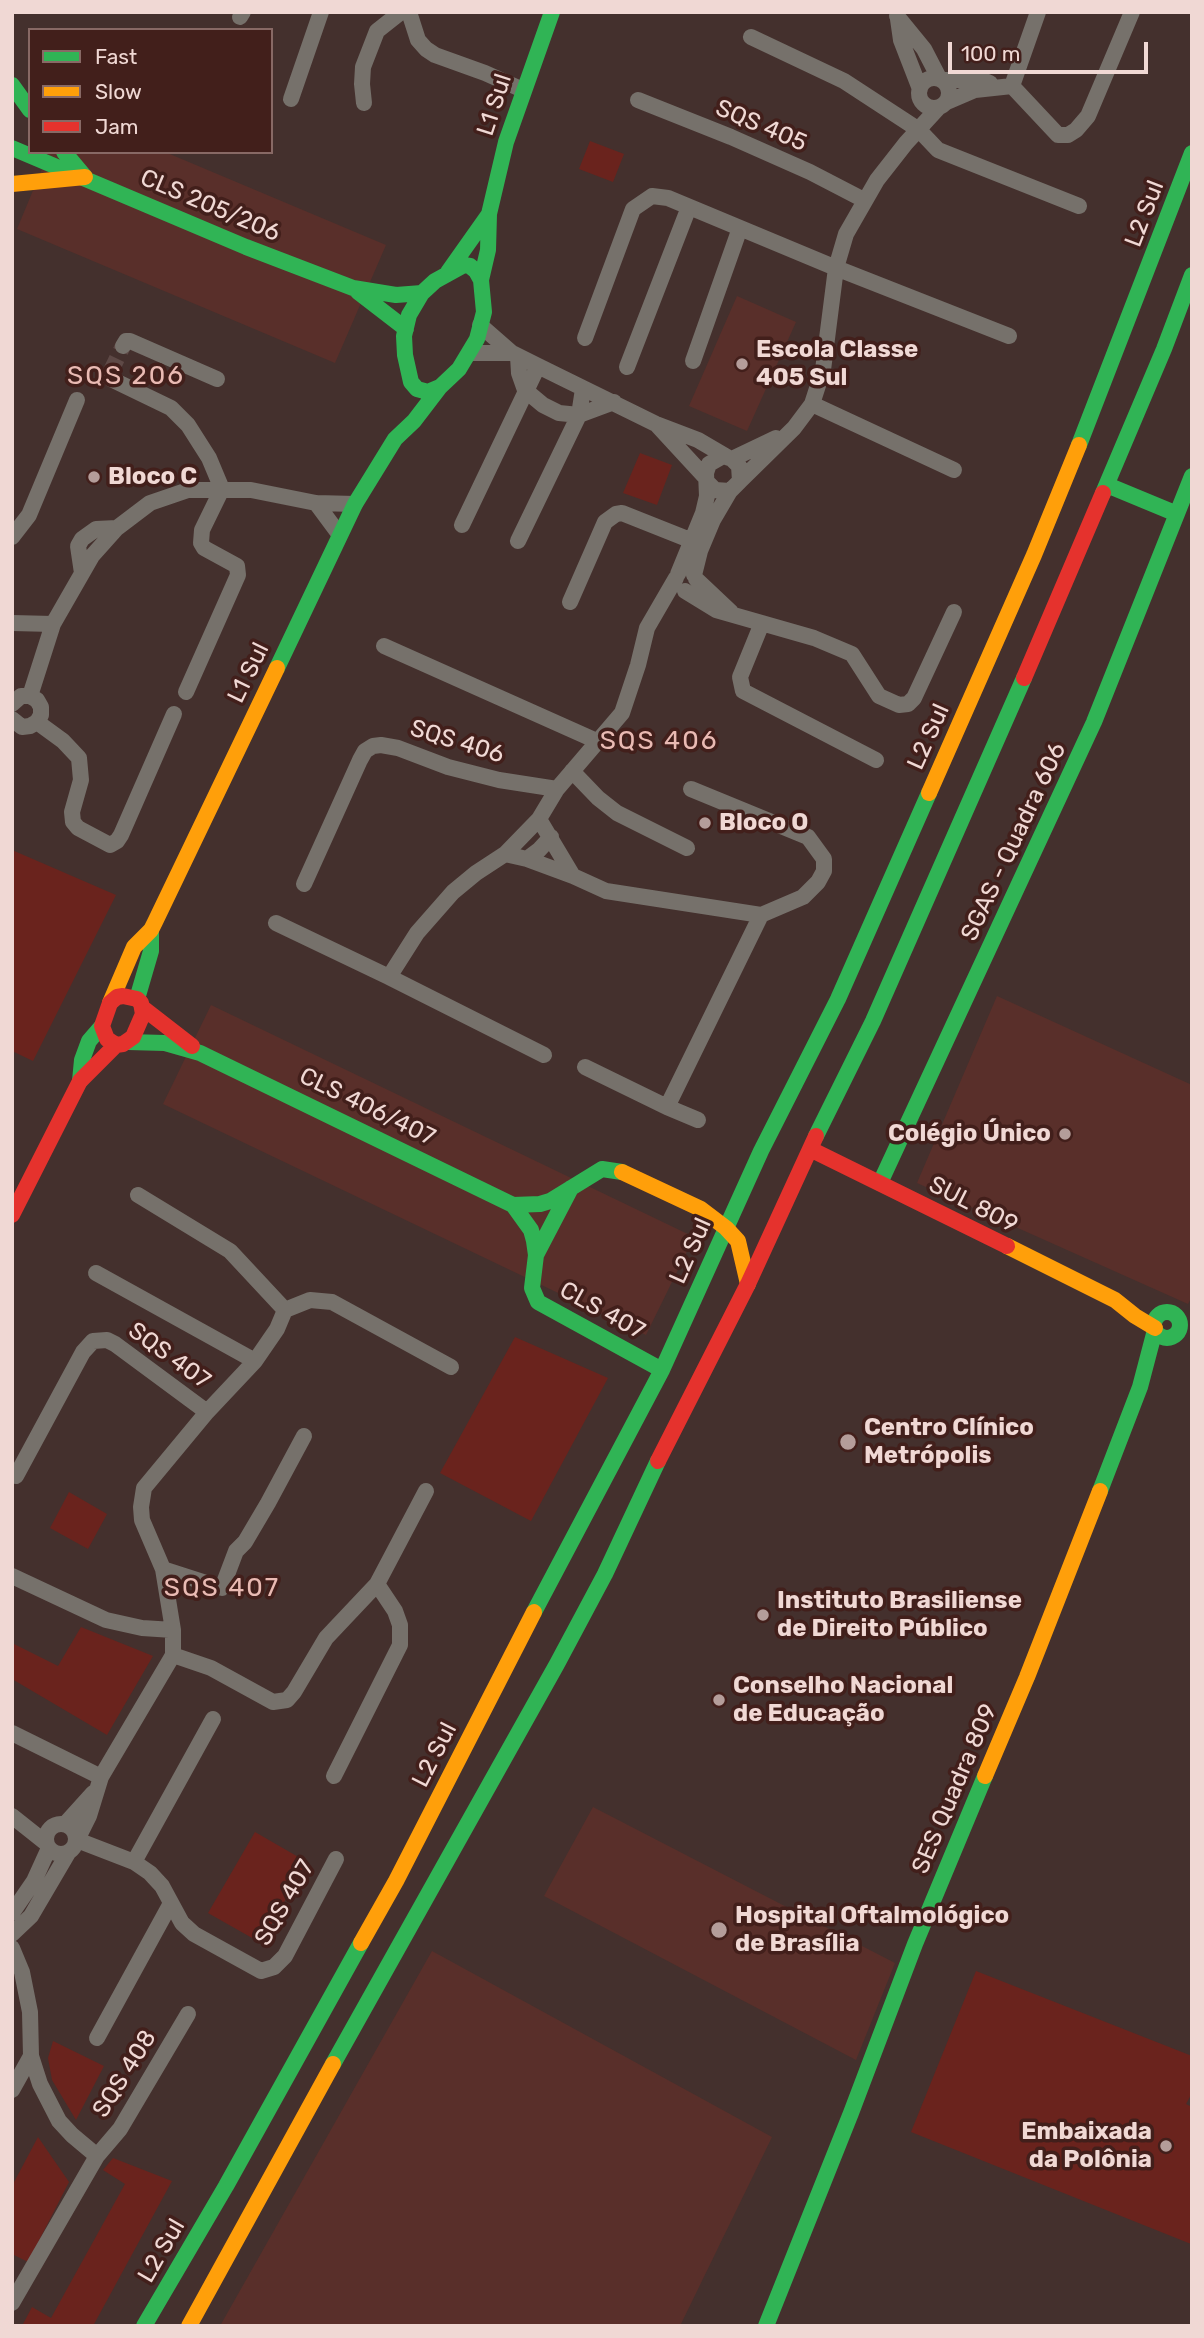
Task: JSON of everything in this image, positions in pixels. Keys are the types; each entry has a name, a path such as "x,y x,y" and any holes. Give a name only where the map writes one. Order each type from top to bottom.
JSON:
{"street":[{"path":"291,99 321,12"},
{"path":"364,103 363,67 377,31 401,12"},
{"path":"409,12 418,40 426,49 523,90"},
{"name":"L1 Sul","path":"110,1003 134,947 151,930 355,504 395,439 414,421 440,387 460,369 470,353 480,325 484,299 481,280 488,250 489,215 506,142 552,12"},
{"path":"1005,86 1038,12"},
{"path":"697,543 735,486 794,428 812,404 825,358 836,268 846,234 864,200 914,128 925,81 983,80 1005,86 1058,135 1068,135 1076,131 1088,116 1132,12"},
{"path":"897,14 924,49 950,92 943,105"},
{"path":"897,14 901,40 926,106 943,105"},
{"path":"751,37 844,81 914,128 938,150 1079,206"},
{"path":"12,85 28,107"},
{"path":"914,128 943,105 975,90 1005,86"},
{"name":"SQS 405","path":"638,100 799,167 864,200"},
{"name":"CLS 205/206","path":"12,148 246,247 353,288 396,295 422,293"},
{"name":"L2 Sul","path":"144,2326 226,2186 396,1881 569,1544 662,1370 761,1151 838,999 1034,555 1100,393 1192,153"},
{"path":"66,154 85,177"},
{"path":"12,184 85,177"},
{"path":"585,338 633,209 652,196 668,198 1009,336"},
{"path":"627,367 690,207"},
{"name":"L1 Sul","path":"422,293 447,272 489,215"},
{"path":"693,362 740,228"},
{"path":"447,272 464,265 470,266 481,280"},
{"path":"189,2326 406,1930 536,1704 635,1513 638,1473 748,1284 873,1021 1052,615 1192,275"},
{"name":"CLS 205/206","path":"353,288 405,330"},
{"path":"422,293 405,330 405,355 411,382 417,389 428,392 440,387"},
{"path":"480,325 515,354 656,424 698,440 730,458 741,471 735,486"},
{"path":"123,346 128,340 217,379"},
{"path":"470,353 515,354"},
{"path":"515,354 525,390 553,410 579,415 614,402"},
{"path":"462,525 538,366"},
{"path":"110,373 108,376 111,379 171,408 188,425 209,458 222,489 200,539 204,548 237,566 238,575 186,692"},
{"name":"L1 Sul","path":"395,439 411,382"},
{"path":"518,541 579,415 583,389"},
{"path":"12,537 29,515 77,400"},
{"path":"812,404 954,470"},
{"path":"656,424 715,490 735,486"},
{"path":"389,977 417,933 453,892 475,873 505,854 539,819 557,789 622,713 647,628 656,611 686,581 703,513 707,468 713,460 730,458 762,446 794,428"},
{"name":"SGAS - Quadra 606","path":"880,1183 1094,722 1192,476"},
{"path":"1107,485 1177,514"},
{"path":"30,696 53,624 92,556 117,528 150,503 188,490 222,489 251,490 316,503 355,504"},
{"path":"316,503 339,534"},
{"path":"570,602 605,522 616,514 622,513 697,543"},
{"path":"1034,555 1037,564 1049,574 1057,576 1070,572"},
{"path":"686,581 709,607 814,638 852,654 878,696 904,705 914,698 954,612"},
{"path":"1010,608 1026,597 1037,598 1052,615"},
{"path":"12,623 53,624"},
{"path":"762,624 740,677 743,691 876,760"},
{"path":"384,646 599,742"},
{"path":"12,704 22,696 30,696 37,700 41,707 37,722 30,726 22,727 12,719"},
{"path":"37,722 69,746 79,758 81,779 71,818 78,828 110,845 117,841 174,714"},
{"name":"SQS 406","path":"304,884 360,760 365,751 373,746 398,748 447,766 499,780 557,789"},
{"path":"572,771 598,799 617,813 687,848"},
{"path":"505,854 527,859 606,891 761,915 803,897 818,882 824,871 821,853 808,836 691,789"},
{"path":"539,819 573,876"},
{"path":"527,859 551,837"},
{"path":"667,1107 761,915"},
{"path":"276,923 544,1055"},
{"name":"L1 Sul","path":"140,1003 151,951 151,930"},
{"path":"12,1215 80,1081 82,1060 89,1041 102,1026 110,1003 123,996 140,1003 143,1014 138,1029 80,1081"},
{"path":"838,999 851,1019 873,1021"},
{"name":"CLS 406/407","path":"140,1003 200,1052"},
{"path":"102,1026 107,1039 122,1044"},
{"name":"CLS 406/407","path":"122,1044 165,1043 200,1052 513,1205"},
{"path":"813,1049 836,1052 844,1062 847,1074"},
{"path":"585,1067 698,1120"},
{"name":"SUL 809","path":"810,1149 1115,1300 1177,1315"},
{"path":"513,1205 550,1201 597,1171 611,1169 701,1209 726,1228 738,1241 748,1284"},
{"path":"536,1255 571,1188"},
{"path":"138,1195 230,1251 285,1310 310,1300 332,1302 451,1367"},
{"name":"CLS 407","path":"513,1205 531,1230 536,1255 532,1288 538,1302 662,1370"},
{"name":"SQS 407","path":"96,1273 255,1361"},
{"path":"1115,1300 1136,1331 1144,1365"},
{"name":"SUL 809","path":"1115,1300 1163,1337 1180,1333"},
{"name":"SQS 407","path":"173,1655 173,1630 163,1569 142,1520 142,1497 151,1478 255,1361 277,1329 285,1310"},
{"path":"1177,1315 1180,1333"},
{"name":"SES Quadra 809","path":"766,2326 915,1944 1027,1677 1140,1387 1156,1318 1177,1315"},
{"name":"SES Quadra 809","path":"1140,1387 1180,1333"},
{"name":"SQS 407","path":"16,1476 83,1352 93,1341 107,1340 115,1343 207,1412"},
{"path":"163,1569 222,1588 236,1551 245,1542 304,1436"},
{"path":"621,1450 623,1465 638,1473"},
{"path":"12,1934 26,1922 36,1893 48,1845 47,1832 60,1825 99,1783 173,1655 211,1668 273,1702 281,1702 294,1692 326,1638 377,1584 426,1491"},
{"path":"594,1500 608,1493 620,1494 635,1513"},
{"path":"12,1576 106,1620 142,1628 173,1630"},
{"path":"334,1776 400,1645 400,1625 395,1611 377,1584"},
{"path":"134,1862 213,1719"},
{"path":"12,1733 99,1783"},
{"path":"12,1913 36,1893 72,1847 89,1816 99,1783"},
{"path":"14,1817 74,1830 72,1847"},
{"path":"14,1817 57,1854 72,1847"},
{"name":"SQS 407","path":"72,1847 134,1862 162,1886 183,1923 194,1934 261,1971 268,1970 285,1956 336,1859"},
{"path":"396,1881 406,1897 412,1899 426,1896"},
{"path":"97,2038 171,1903"},
{"path":"376,1916 394,1916 406,1930"},
{"name":"SQS 408","path":"12,1948 20,1963 30,2012 31,2056 40,2084 59,2121 97,2156"},
{"path":"12,1977 25,1988"},
{"name":"SQS 408","path":"12,2303 97,2156 120,2129 188,2014"},
{"path":"12,2090 31,2056"},
{"path":"226,2186 237,2200 258,2203"},
{"path":"203,2225 215,2218 227,2220 240,2236"}],"shaded area":[{"path":"590,141 624,154 613,182 579,169"},
{"path":"48,154 170,154 386,245 335,363 17,229"},
{"name":"Escola Classe 405 Sul","path":"737,296 796,322 747,431 689,406"},
{"path":"640,453 672,465 657,505 623,493"},
{"path":"12,850 116,895 33,1061 12,1051"},
{"name":"Colégio Único","path":"997,996 1192,1085 1192,1296 1188,1304 917,1183"},
{"path":"211,1005 694,1237 646,1335 163,1104"},
{"path":"515,1337 608,1378 531,1521 440,1473"},
{"path":"69,1492 107,1514 88,1549 50,1528"},
{"path":"81,1627 153,1656 107,1735 12,1679 12,1643 58,1666"},
{"name":"Hospital Oftalmológico de Brasília","path":"593,1807 895,1963 856,2060 544,1896"},
{"path":"255,1832 307,1862 261,1943 208,1913"},
{"path":"432,1951 772,2137 680,2326 220,2326"},
{"path":"976,1971 1192,2056 1192,2093 1186,2104 1192,2107 1191,2244 911,2132"},
{"path":"53,2041 104,2066 76,2120 52,2080 48,2058"},
{"path":"38,2137 69,2182 28,2262 12,2254 12,2186"},
{"path":"113,2158 172,2181 93,2326 22,2326 32,2307 51,2318 125,2184 103,2170"}],"tunnel":[{"path":"110,373 123,346"}],"traffic: fast":[{"path":"481,280 488,250 489,214 506,142 552,12"},
{"path":"12,85 28,107"},
{"path":"12,148 246,247 353,288 396,295 422,293"},
{"path":"1079,445 1192,153"},
{"path":"66,154 85,177"},
{"path":"448,272 489,214"},
{"path":"464,265 476,271 481,280 484,312 477,339 459,369 440,387 428,392 417,389 411,382 405,355 404,336 409,315 422,293 435,281 464,265"},
{"path":"1103,493 1192,275"},
{"path":"358,292 406,329"},
{"path":"277,668 355,504 395,439 414,421 440,387"},
{"path":"880,1183 1094,722 1192,476"},
{"path":"1107,485 1177,514"},
{"path":"816,1136 873,1021 1024,678"},
{"path":"534,1612 662,1370 761,1151 838,999 929,793"},
{"path":"137,999 151,951 151,930"},
{"path":"80,1081 82,1060 89,1041 102,1026"},
{"path":"128,1042 165,1043 200,1053 513,1205 550,1201 602,1169 622,1172"},
{"path":"536,1255 571,1188"},
{"path":"513,1205 531,1230 534,1241 536,1255 532,1288 538,1302 662,1370"},
{"path":"1167,1312 1176,1316 1180,1325 1176,1334 1167,1338 1158,1334 1154,1325 1158,1316 1167,1312"},
{"path":"1100,1491 1140,1387 1155,1330"},
{"path":"333,2064 557,1664 605,1574 658,1461"},
{"path":"766,2326 915,1944 985,1776"},
{"path":"144,2326 226,2186 361,1943"}],"traffic: slow":[{"path":"12,184 85,177"},
{"path":"929,793 1034,555 1079,445"},
{"path":"110,1003 134,947 155,922 277,668"},
{"path":"622,1172 701,1209 726,1228 738,1241 748,1284"},
{"path":"1007,1246 1115,1300 1155,1328"},
{"path":"985,1776 1100,1491"},
{"path":"361,1943 396,1881 534,1612"},
{"path":"189,2326 333,2064"}],"traffic: jam":[{"path":"1024,678 1103,493"},
{"path":"123,996 137,999 141,1003 143,1014 133,1037 116,1045 107,1039 102,1026 110,1003 123,996"},
{"path":"143,1008 192,1046"},
{"path":"12,1215 80,1081 116,1045"},
{"path":"658,1461 748,1284 816,1136"},
{"path":"810,1149 1007,1246"}],"place":[{"name":"Escola Classe 405 Sul","path":"742,364"},
{"name":"Bloco C","path":"94,477"},
{"name":"Bloco O","path":"705,823"},
{"name":"Colégio Único","path":"1065,1134"},
{"name":"Centro Clínico Metrópolis","path":"848,1442"},
{"name":"Instituto Brasiliense de Direito Público","path":"763,1615"},
{"name":"Conselho Nacional de Educação","path":"719,1700"},
{"name":"Hospital Oftalmológico de Brasília","path":"719,1930"},
{"name":"Embaixada da Polônia","path":"1166,2146"}],"district":[{"name":"SQS 206","path":"126,376"},
{"name":"SQS 406","path":"659,741"},
{"name":"SQS 407","path":"222,1588"}]}
